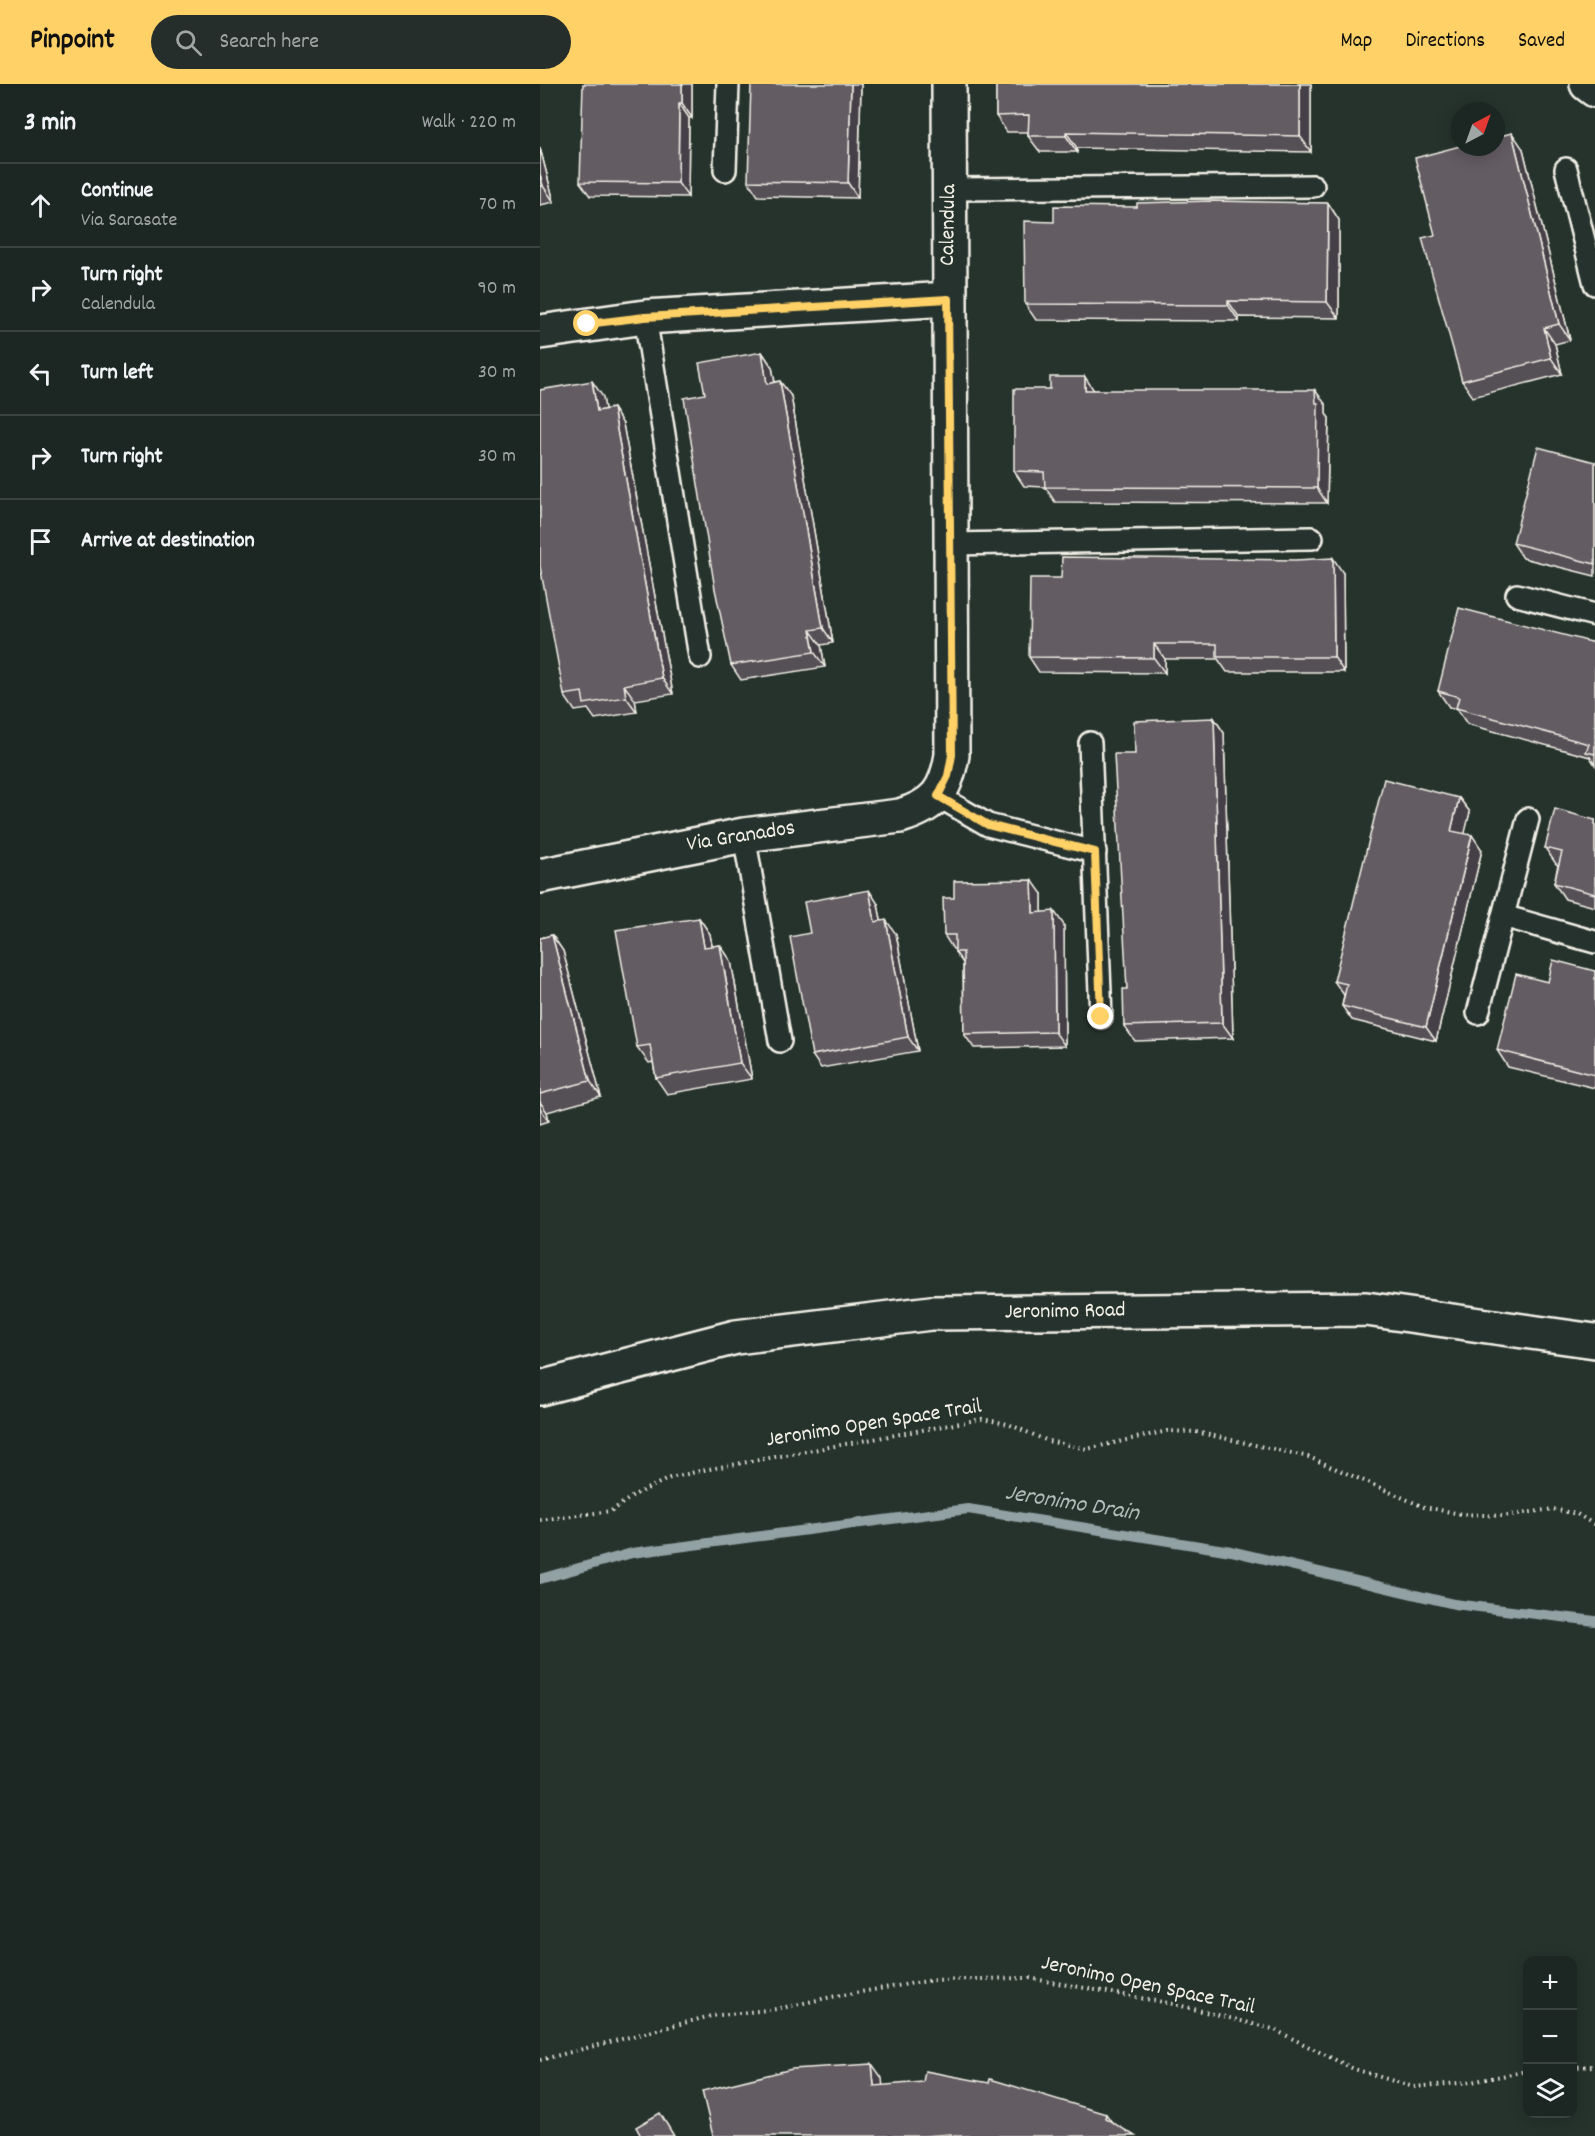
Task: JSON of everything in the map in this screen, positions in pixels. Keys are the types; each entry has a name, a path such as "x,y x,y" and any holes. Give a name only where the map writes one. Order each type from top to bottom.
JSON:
{"street":[{"name":"Calendula","path":"938,796 948,776 952,755 949,544 949,84"},
{"path":"1587,84 1595,90"},
{"path":"540,332 645,317 948,299"},
{"name":"Via Granados","path":"540,876 744,835 900,816 922,809 938,796"},
{"name":"Jeronimo Road","path":"540,1388 736,1337 931,1313 1366,1309 1595,1341"}],"lane":[{"path":"725,170 728,84"},
{"path":"1566,169 1595,284"},
{"path":"950,189 1312,186"},
{"path":"645,317 700,657"},
{"path":"949,544 1312,538"},
{"path":"1517,595 1595,615"},
{"path":"1090,743 1101,1017"},
{"path":"938,796 988,825 1095,852"},
{"path":"1478,1013 1528,819"},
{"path":"744,835 780,1041"},
{"path":"1503,916 1595,942"}],"path":[{"name":"Jeronimo Open Space Trail","path":"540,1520 611,1510 636,1494 670,1478 704,1470 982,1419 1008,1424 1048,1441 1087,1449 1167,1431 1196,1432 1309,1457 1424,1507 1461,1514 1503,1516 1553,1509 1577,1514 1595,1525"},
{"name":"Jeronimo Open Space Trail","path":"540,2060 711,2016 777,2009 831,1997 933,1980 1029,1978 1174,2004 1273,2029 1354,2069 1413,2087 1471,2082 1523,2072"},
{"path":"1577,2067 1595,2066"}],"building":[{"path":"583,84 682,84 682,103 679,103 678,183 580,182"},
{"path":"751,84 851,84 848,183 748,181"},
{"path":"996,84 1300,84 1300,136 1066,132 1066,136 1028,136 1029,115 996,116"},
{"path":"1512,133 1559,324 1544,328 1551,358 1462,381 1422,238 1435,235 1415,158 1451,148 1451,156 1505,156 1505,135"},
{"path":"1212,201 1328,203 1327,302 1228,301 1228,305 1025,304 1024,221 1054,222 1054,206 1137,207 1137,203"},
{"path":"762,352 767,384 780,381 823,628 810,630 814,652 731,665 715,589 684,398 705,394 699,363"},
{"path":"1050,377 1085,377 1085,390 1315,390 1316,403 1318,403 1317,488 1045,487 1044,472 1014,471 1014,389 1050,389"},
{"path":"592,381 597,411 613,408 662,678 624,685 626,697 584,704 582,692 564,695 540,566 540,390"},
{"path":"1538,447 1595,462 1595,564 1513,543"},
{"path":"1062,557 1295,560 1333,558 1334,657 1217,657 1217,644 1154,644 1154,658 1029,657 1030,578 1061,578"},
{"path":"1459,608 1595,643 1595,754 1586,752 1589,744 1456,708 1459,697 1438,691"},
{"path":"1214,718 1222,1023 1124,1026 1123,989 1127,989 1114,754 1135,754 1134,721"},
{"path":"1384,779 1459,798 1451,831 1472,835 1426,1027 1342,1006 1347,984 1334,981"},
{"path":"1555,809 1595,820 1595,894 1554,883 1562,852 1545,848"},
{"path":"1032,880 1033,913 1054,911 1055,1032 964,1034 963,952 955,952 955,935 944,935 943,898 954,898 954,881"},
{"path":"869,890 875,922 886,920 908,1037 812,1055 790,937 810,933 804,902"},
{"path":"699,918 704,947 720,945 740,1063 656,1078 650,1045 637,1047 616,930"},
{"path":"552,935 590,1081 540,1094 540,938"},
{"path":"1553,960 1595,971 1595,1075 1497,1050 1516,974 1548,982"},
{"path":"872,2064 874,2086 923,2082 925,2071 989,2083 990,2079 1106,2114 1105,2118 1135,2136 951,2136 951,2134 713,2136 702,2091 792,2069"},
{"path":"660,2113 674,2136 641,2136 636,2127"}],"waterway":[{"name":"Jeronimo Drain","path":"540,1579 632,1553 968,1509 1231,1551 1454,1604 1595,1621"}],"route":[{"path":"587,324 645,317 948,299 952,755 948,776 938,796 988,825 1095,852 1101,1017"}]}
